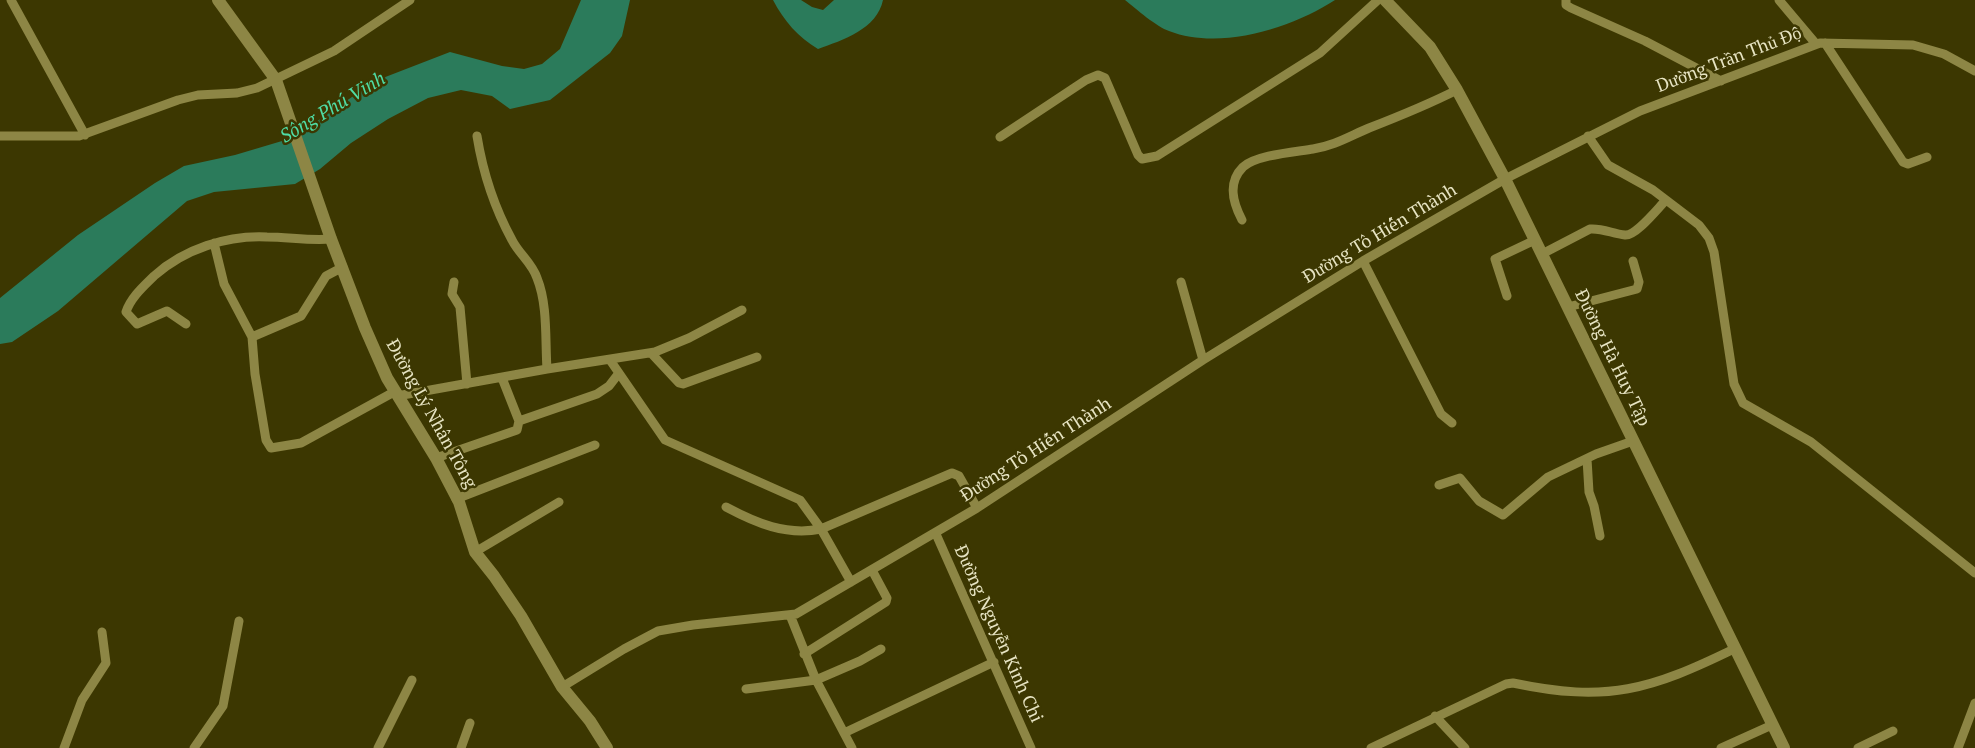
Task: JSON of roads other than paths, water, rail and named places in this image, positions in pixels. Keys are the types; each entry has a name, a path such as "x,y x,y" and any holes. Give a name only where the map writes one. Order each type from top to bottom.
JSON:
{"main road":[{"name":"Đường Lý Nhân Tông","path":"218,0 276,80 331,239 365,328 396,394 436,458 459,502 474,552 494,576 521,616 562,687 590,720 607,748"},
{"name":"Đường Hà Huy Tập","path":"1385,0 1430,47 1457,90 1505,179 1784,748"}],"street":[{"path":"11,0 84,135"},
{"path":"0,136 84,135 178,100 198,95 237,93 276,80 334,51 410,0"},
{"path":"1000,137 1086,80 1098,75 1105,78 1138,155 1142,159 1156,156 1320,53 1378,0"},
{"path":"1566,0 1566,5 1571,8 1645,41 1721,81"},
{"path":"1779,0 1820,44 1903,162 1908,164 1927,157"},
{"name":"Dường Trần Thủ Độ","path":"1505,179 1640,111 1820,44 1913,45 1944,54 1975,70"},
{"path":"1242,220 1232,196 1236,176 1246,165 1284,154 1338,144 1369,128 1411,113 1457,90"},
{"path":"477,136 483,172 490,192 512,240 538,278 542,295 547,368"},
{"path":"1588,136 1608,164 1666,200 1699,225 1709,238 1714,252 1734,384 1743,403 1811,442 1975,573"},
{"name":"Đường Tô Hiến Thành","path":"562,687 624,649 658,631 796,614 936,534 1203,360 1363,261 1505,179"},
{"path":"1542,254 1590,229 1598,228 1625,235 1634,233 1666,200"},
{"path":"186,324 167,311 137,324 126,312 136,294 162,269 184,255 214,244 249,237 331,239"},
{"path":"1507,296 1495,259 1535,240"},
{"path":"214,244 224,284 252,337 255,374 266,440 271,448 301,443 396,394 502,378 547,368 651,353 689,338 742,310"},
{"path":"1363,261 1441,414 1452,423"},
{"path":"1568,307 1636,289 1639,282 1633,261"},
{"path":"252,337 301,316 326,276 343,267"},
{"path":"454,282 452,294 460,307 467,384"},
{"path":"1181,282 1203,360"},
{"path":"651,353 683,384 757,357"},
{"path":"610,360 665,440 750,480 796,497 807,507 851,582"},
{"path":"519,421 597,394 608,386 618,373"},
{"path":"436,458 513,433 519,427 519,421 502,378"},
{"path":"1439,485 1460,478 1479,501 1503,515 1542,480 1587,459 1633,441"},
{"path":"456,499 595,445"},
{"path":"1587,459 1589,492 1600,536"},
{"path":"726,507 765,526 794,531 821,529 952,473 959,476 977,508"},
{"path":"474,552 559,502"},
{"name":"Đường Nguyễn Kinh Chi","path":"936,534 1031,748"},
{"path":"804,654 886,602 887,598 872,570"},
{"path":"790,615 816,680 852,748"},
{"path":"194,748 223,706 239,621"},
{"path":"64,748 82,700 106,663 102,632"},
{"path":"1371,748 1381,746 1435,716 1506,684 1583,694 1641,687 1679,675 1736,648"},
{"path":"746,689 816,680 860,661 881,649"},
{"path":"844,733 994,662"},
{"path":"378,748 412,680"},
{"path":"1958,748 1975,704"},
{"path":"1435,716 1465,748"},
{"path":"461,748 470,723"},
{"path":"1721,748 1772,725"},
{"path":"1858,748 1893,731"}],"water label":[{"name":"Sông Phú Vinh","path":"333,108"}]}
